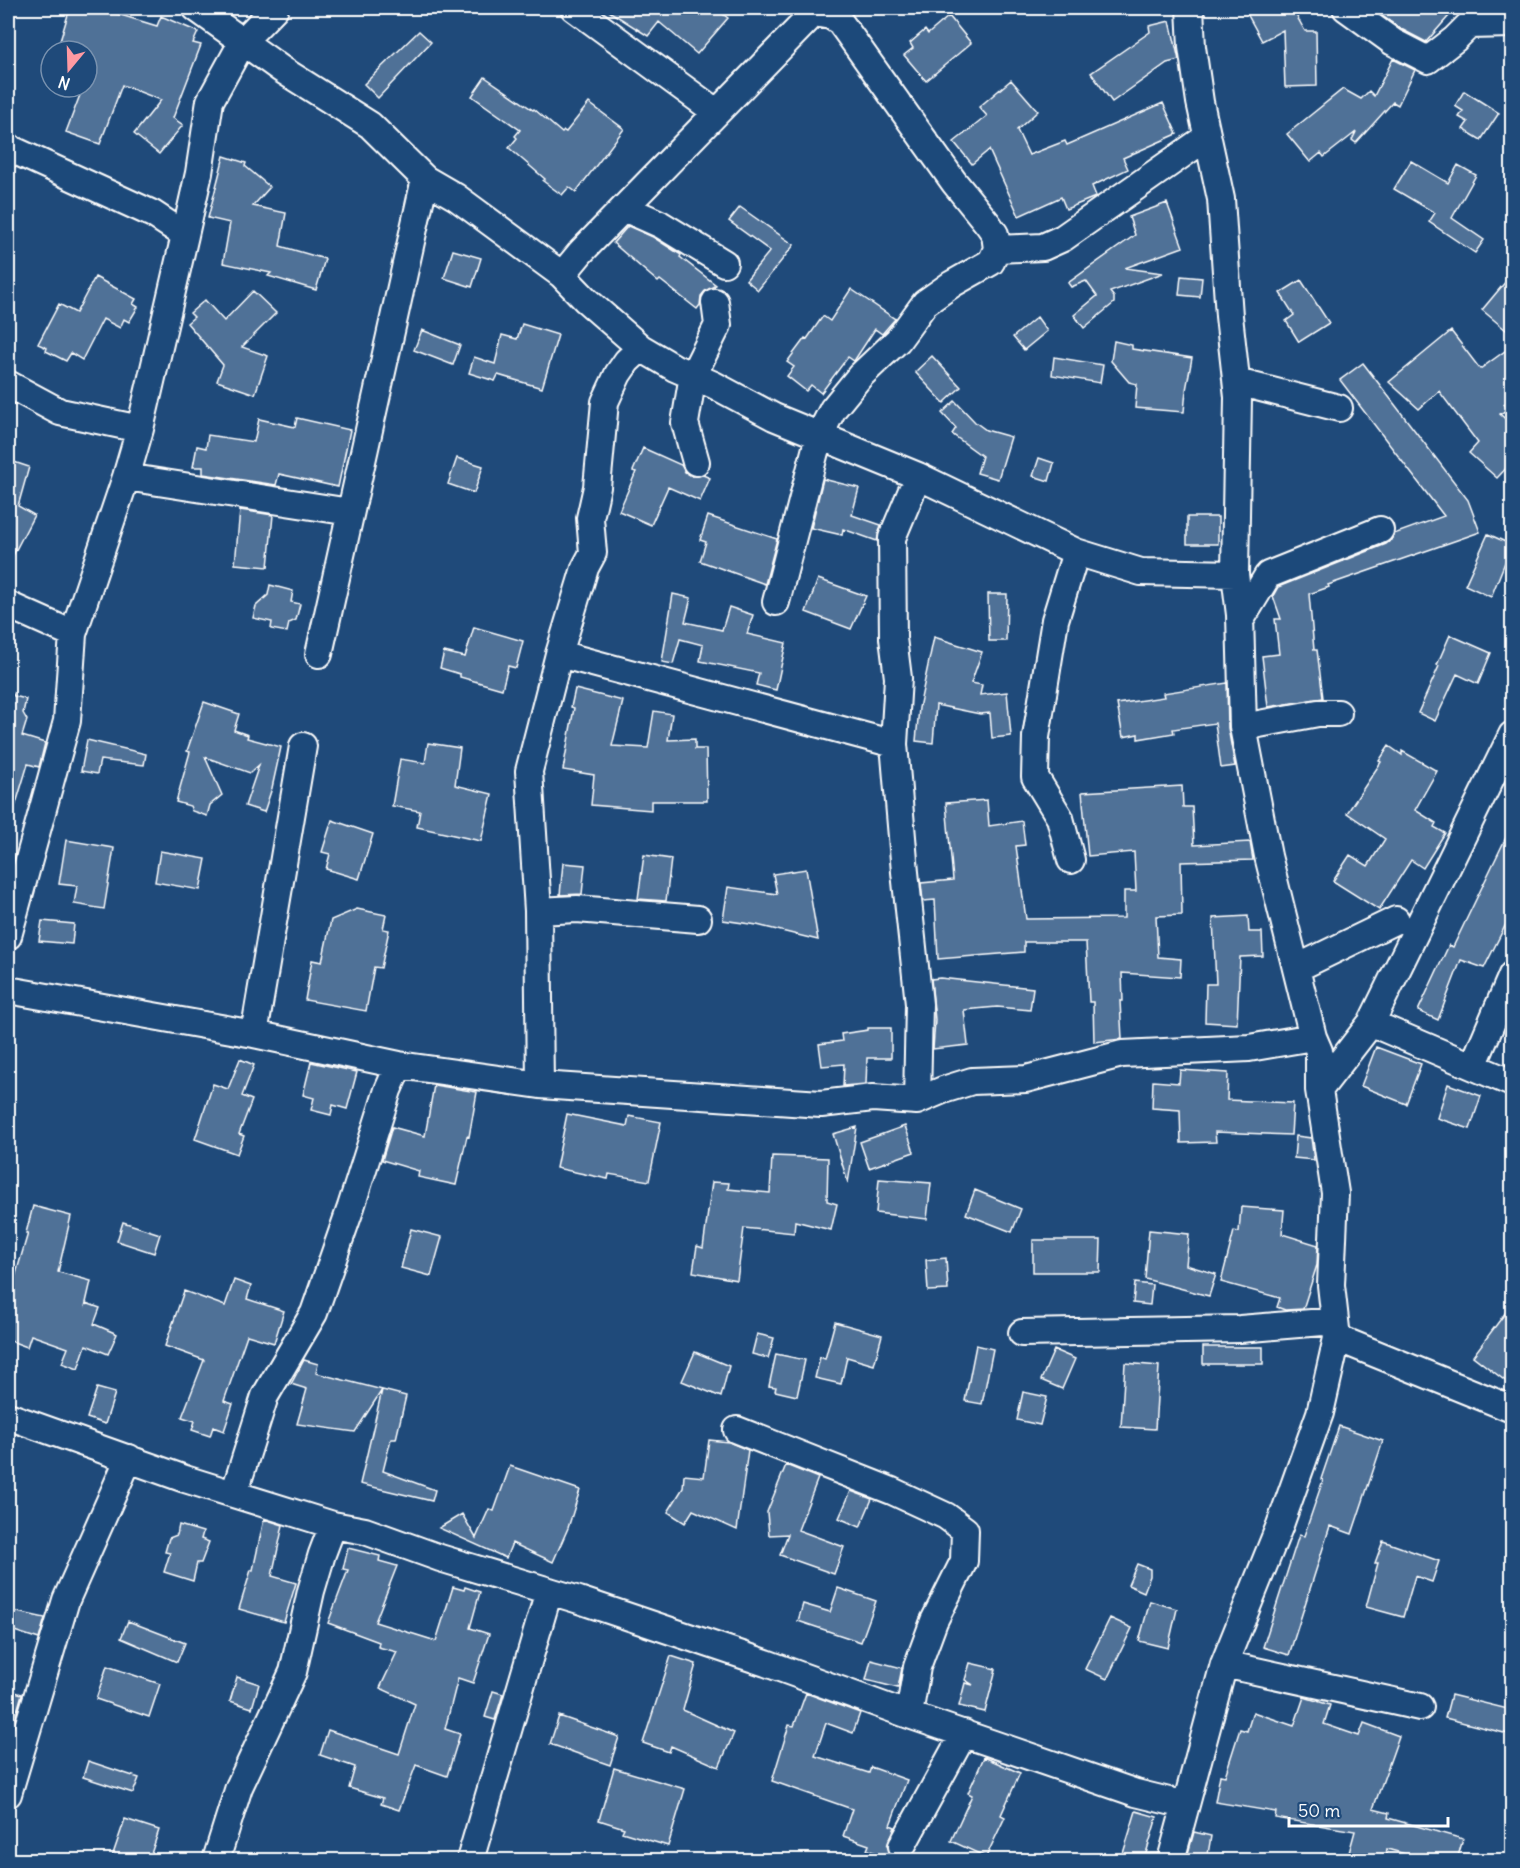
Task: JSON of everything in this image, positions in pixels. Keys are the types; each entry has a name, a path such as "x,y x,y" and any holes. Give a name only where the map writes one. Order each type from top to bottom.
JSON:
{"street":[{"path":"196,8 281,69 370,125 425,179 456,197 562,275 586,300 641,348 751,406 918,476 1076,552 1142,572 1235,574"},
{"path":"8,936 67,721 73,634 140,429 199,173 210,101 243,41 275,8"},
{"path":"574,8 716,112"},
{"path":"1346,8 1393,42 1428,60 1455,39 1477,16 1512,24"},
{"path":"562,275 580,252 814,13 831,16 840,22 954,182 995,234 997,249 991,262 952,284 925,303 898,340 860,376 833,409 819,436 776,602"},
{"path":"1171,1860 1224,1664 1284,1515 1320,1413 1336,1330 1331,1284 1335,1193 1319,1090 1319,1051 1313,1037 1268,856 1243,727 1240,621 1235,574 1237,382 1229,316 1221,199 1200,102 1194,14"},
{"path":"997,249 1043,247 1063,238 1207,137"},
{"path":"8,146 153,214 185,235"},
{"path":"319,654 425,179"},
{"path":"624,208 660,224 724,263"},
{"path":"696,462 685,423 693,375 718,326 715,302"},
{"path":"540,1085 538,910 529,771 559,654 585,568 593,553 590,518 597,487 604,402 618,374 641,348"},
{"path":"1237,382 1339,408"},
{"path":"8,384 60,412 140,429"},
{"path":"917,1101 919,1004 904,872 894,744 898,678 893,638 892,538 918,476"},
{"path":"126,477 350,512"},
{"path":"1240,621 1268,575 1380,530"},
{"path":"1071,860 1060,818 1035,777 1036,737 1055,620 1076,552"},
{"path":"8,605 73,634"},
{"path":"559,654 894,744"},
{"path":"1243,727 1318,712 1338,713"},
{"path":"254,1034 303,746"},
{"path":"1319,1090 1371,1023 1510,749"},
{"path":"538,910 577,909 698,919"},
{"path":"1297,968 1396,920"},
{"path":"1473,1066 1512,975"},
{"path":"8,990 254,1034 399,1065 540,1085 821,1104 873,1098 917,1101 972,1081 1026,1079 1122,1054 1249,1048 1313,1037"},
{"path":"1371,1023 1512,1083"},
{"path":"234,1494 265,1396 314,1312 351,1207 388,1090 399,1065"},
{"path":"1022,1332 1336,1330 1512,1409"},
{"path":"8,1416 185,1479 333,1525 365,1531 440,1558 549,1591 766,1663 909,1715 1136,1792 1185,1805"},
{"path":"737,1430 892,1491 946,1516 965,1530 964,1561 934,1621 917,1667 909,1715"},
{"path":"8,1794 66,1600 129,1458"},
{"path":"216,1860 240,1787 293,1672 311,1591 333,1525"},
{"path":"470,1860 549,1591"},
{"path":"1224,1664 1420,1707"},
{"path":"902,1846 964,1733"}],"building":[{"path":"70,8 98,8 157,26 161,16 198,32 193,43 201,45 173,118 183,125 159,154 134,134 161,100 122,85 100,144 66,132 78,99 99,99 99,39 61,39"},
{"path":"604,8 715,8 728,18 697,54 659,22 648,36"},
{"path":"1244,8 1292,8 1305,31 1316,31 1317,86 1285,87 1283,30 1262,41"},
{"path":"1371,8 1456,8 1426,42 1401,29"},
{"path":"949,16 971,43 926,81 904,55 913,48 910,43 925,30 928,34"},
{"path":"1170,21 1179,60 1167,63 1112,102 1091,73 1150,32 1149,26"},
{"path":"419,31 431,42 378,98 364,84"},
{"path":"1393,59 1415,70 1398,105 1393,102 1356,143 1352,140 1356,132 1324,157 1321,153 1310,162 1287,134 1343,89 1361,99 1369,91 1374,96"},
{"path":"485,77 534,109 562,133 566,132 589,103 624,129 576,192 569,187 562,195 543,181 545,179 509,148 520,130 472,96"},
{"path":"1011,80 1038,111 1017,130 1029,155 1065,141 1067,145 1163,103 1177,134 1123,158 1128,169 1092,186 1096,196 1093,198 1066,209 1061,197 1019,216 989,150 972,164 954,142 987,116 979,107"},
{"path":"1464,91 1499,113 1481,140 1463,129 1468,122 1459,117 1463,111 1455,106"},
{"path":"224,156 246,163 245,166 270,187 253,206 286,213 280,246 325,259 316,290 268,276 271,273 223,263 230,223 208,218"},
{"path":"1411,161 1448,183 1458,165 1476,175 1452,218 1484,240 1475,253 1429,222 1435,213 1394,189"},
{"path":"1167,203 1183,247 1125,268 1163,273 1110,292 1114,297 1114,303 1084,328 1074,315 1097,296 1086,281 1071,287 1068,283 1135,235 1129,217"},
{"path":"740,207 794,245 758,290 746,280 770,251 729,221"},
{"path":"628,226 653,237 681,255 680,257 716,285 701,296 697,309 660,280 658,282 613,243"},
{"path":"453,250 481,258 472,287 444,278"},
{"path":"1512,274 1512,335 1482,310"},
{"path":"1181,276 1202,278 1200,297 1179,295"},
{"path":"95,277 136,299 133,304 138,307 129,322 124,319 120,328 103,319 82,360 71,353 66,361 46,351 47,348 38,344 59,304 76,313"},
{"path":"1301,280 1329,323 1299,342 1286,321 1294,315 1280,293"},
{"path":"851,289 895,319 882,334 875,329 854,361 848,357 821,393 811,385 806,391 787,376 794,367 787,362 823,316 830,321"},
{"path":"253,291 276,313 242,347 268,356 255,394 217,381 223,365 187,323 194,317 190,313 205,300 224,321"},
{"path":"1037,317 1047,331 1024,350 1013,337"},
{"path":"522,324 558,335 542,388 498,375 495,381 469,373 474,357 495,364 502,335 517,339"},
{"path":"422,330 460,345 453,365 414,350"},
{"path":"1451,331 1480,369 1512,346 1512,399 1504,404 1508,409 1500,414 1512,425 1512,462 1497,478 1469,453 1478,443 1439,391 1419,409 1389,382"},
{"path":"1114,341 1132,345 1132,349 1192,358 1184,412 1135,408 1137,384 1129,382 1111,361"},
{"path":"932,356 961,387 944,403 915,372"},
{"path":"1054,357 1103,365 1100,383 1052,375"},
{"path":"1363,363 1468,500 1480,532 1328,585 1329,587 1309,594 1314,650 1317,650 1323,698 1268,707 1262,656 1279,654 1275,619 1281,619 1273,596 1278,587 1386,544 1394,534 1444,516 1340,380"},
{"path":"955,401 986,430 1011,437 998,479 977,473 982,456 952,434 956,428 942,413"},
{"path":"297,418 350,430 338,487 279,474 276,485 203,474 203,467 193,467 197,446 206,448 208,435 254,442 259,419 295,427"},
{"path":"643,448 681,465 685,472 692,476 703,475 710,478 700,501 668,487 651,525 619,511 636,472 633,471"},
{"path":"457,458 483,466 474,493 448,484"},
{"path":"1039,458 1054,463 1049,481 1033,476"},
{"path":"8,460 29,467 18,506 34,515 8,565"},
{"path":"823,479 859,488 852,515 881,525 877,541 843,529 842,535 811,528"},
{"path":"240,510 273,515 268,567 235,564"},
{"path":"708,516 777,539 765,584 700,561 706,542 700,540"},
{"path":"1187,517 1218,517 1218,544 1187,544"},
{"path":"1488,534 1512,545 1491,597 1465,585"},
{"path":"818,579 866,596 851,629 806,612"},
{"path":"270,585 293,591 291,602 300,604 296,620 289,623 287,632 271,629 272,622 253,618 256,606 268,595"},
{"path":"673,594 691,598 685,622 722,630 729,607 753,615 747,634 786,643 776,690 756,685 759,673 700,661 703,645 680,639 673,664 662,662"},
{"path":"988,594 1007,594 1006,641 989,641"},
{"path":"474,627 523,641 516,668 508,666 502,689 460,677 460,674 440,668 444,652 465,657"},
{"path":"1450,635 1491,653 1478,684 1457,674 1435,721 1418,713"},
{"path":"934,637 982,652 971,683 982,685 980,695 1007,692 1011,736 992,738 990,713 980,714 936,705 933,743 916,741 919,708"},
{"path":"1227,683 1228,728 1235,766 1221,768 1215,723 1173,729 1174,733 1138,739 1138,734 1123,737 1117,704 1164,697 1163,693"},
{"path":"8,685 14,696 26,699 23,713 27,720 22,736 45,743 39,767 28,764 12,817 8,816"},
{"path":"575,689 623,701 612,746 648,748 654,711 672,714 668,740 695,739 695,749 706,749 707,801 651,801 651,810 591,805 594,775 563,770"},
{"path":"204,702 239,714 234,730 248,735 247,738 281,747 264,812 245,806 259,765 250,773 205,757 222,795 210,805 207,816 192,811 190,806 176,802 190,752 187,751"},
{"path":"87,740 146,754 144,765 100,760 97,774 81,771"},
{"path":"428,743 460,748 455,785 492,794 481,841 417,827 420,811 392,806 400,759 425,763"},
{"path":"1389,746 1402,755 1402,751 1437,771 1415,810 1436,823 1434,827 1445,833 1423,868 1411,860 1379,910 1333,881 1350,855 1368,866 1385,839 1347,813"},
{"path":"1182,786 1183,807 1192,807 1194,845 1250,842 1253,860 1181,862 1182,915 1156,916 1158,957 1181,959 1180,977 1122,973 1123,1001 1120,1001 1122,1039 1094,1042 1093,1002 1089,1002 1086,942 1024,942 1024,952 938,959 935,900 923,901 921,883 953,880 946,803 987,800 989,826 1022,821 1025,845 1016,846 1026,919 1124,918 1124,891 1136,891 1134,852 1088,856 1082,792"},
{"path":"332,820 373,834 359,879 326,869 330,854 322,852"},
{"path":"1512,825 1512,912 1484,968 1461,960 1438,1020 1418,1011 1449,945 1453,947"},
{"path":"66,840 114,848 104,909 74,904 77,886 59,884"},
{"path":"160,851 206,859 200,890 155,882"},
{"path":"644,855 671,859 666,901 638,899"},
{"path":"563,863 585,865 582,894 560,895"},
{"path":"806,869 818,940 757,925 723,920 728,887 777,894 773,874"},
{"path":"357,909 386,915 383,929 389,930 381,968 374,967 366,1011 305,1000 312,960 322,962 331,920"},
{"path":"1248,916 1249,932 1262,932 1263,956 1240,957 1237,1024 1205,1022 1206,984 1216,984 1213,918"},
{"path":"42,921 74,924 72,944 39,941"},
{"path":"931,979 1033,988 1030,1010 997,1007 964,1010 968,1045 933,1049 935,1020"},
{"path":"868,1028 891,1028 891,1058 867,1058 866,1084 843,1086 844,1064 822,1066 819,1044 842,1041 841,1034 868,1030"},
{"path":"1376,1047 1421,1064 1406,1104 1361,1086"},
{"path":"240,1059 254,1065 242,1096 252,1100 239,1134 244,1136 237,1154 195,1139 213,1084 228,1089"},
{"path":"311,1062 357,1072 347,1109 333,1105 331,1115 311,1110 314,1098 303,1095"},
{"path":"1180,1070 1228,1073 1227,1100 1293,1103 1291,1135 1215,1132 1216,1142 1181,1143 1180,1110 1152,1108 1153,1081 1179,1083"},
{"path":"1448,1084 1481,1096 1470,1129 1437,1118"},
{"path":"434,1085 477,1092 469,1137 467,1136 456,1185 418,1177 419,1171 382,1160 392,1127 425,1136"},
{"path":"567,1114 627,1126 629,1116 661,1122 649,1181 609,1174 608,1179 556,1168"},
{"path":"905,1126 914,1152 869,1168 860,1142"},
{"path":"857,1127 848,1183 833,1134"},
{"path":"1296,1136 1311,1138 1314,1160 1294,1158"},
{"path":"772,1156 828,1158 827,1201 837,1204 831,1230 795,1221 794,1233 744,1228 737,1280 693,1272 697,1246 703,1248 712,1182 729,1183 728,1189 770,1193"},
{"path":"879,1179 931,1183 927,1219 876,1213"},
{"path":"975,1190 1021,1209 1012,1232 966,1214"},
{"path":"33,1206 71,1216 58,1272 91,1281 85,1307 86,1303 100,1308 94,1324 117,1334 108,1354 86,1345 78,1369 62,1363 68,1348 31,1335 27,1347 8,1340 8,1301 28,1233 26,1233"},
{"path":"1241,1207 1284,1210 1282,1234 1318,1245 1317,1265 1303,1309 1285,1310 1277,1307 1280,1298 1221,1282 1234,1231 1239,1232"},
{"path":"123,1222 160,1234 154,1253 117,1241"},
{"path":"411,1229 442,1237 431,1276 401,1268"},
{"path":"1149,1230 1189,1234 1186,1265 1216,1274 1209,1296 1145,1279"},
{"path":"1033,1240 1101,1240 1100,1272 1033,1272"},
{"path":"946,1258 948,1290 928,1291 926,1260"},
{"path":"234,1280 251,1286 247,1299 284,1311 274,1343 247,1335 224,1401 233,1404 224,1431 213,1427 210,1436 192,1430 195,1421 182,1417 204,1360 165,1346 184,1291 225,1306"},
{"path":"1135,1283 1152,1285 1150,1305 1133,1303"},
{"path":"1512,1304 1512,1386 1473,1356"},
{"path":"835,1322 882,1335 874,1365 847,1357 841,1384 815,1378 820,1357 825,1359"},
{"path":"757,1334 774,1338 768,1358 752,1354"},
{"path":"976,1345 993,1349 982,1404 965,1401"},
{"path":"1203,1347 1263,1347 1263,1364 1203,1364"},
{"path":"1054,1350 1075,1359 1062,1389 1041,1380"},
{"path":"695,1352 729,1366 721,1397 682,1381"},
{"path":"776,1354 805,1360 797,1396 775,1391 776,1387 769,1386"},
{"path":"304,1360 318,1364 316,1373 406,1396 396,1439 391,1439 383,1471 435,1490 432,1501 360,1484 382,1390 355,1432 297,1424 307,1389 291,1384"},
{"path":"1125,1363 1159,1366 1155,1429 1121,1427"},
{"path":"97,1388 115,1393 105,1424 87,1418"},
{"path":"1023,1392 1047,1397 1040,1425 1017,1420"},
{"path":"1339,1426 1383,1441 1352,1534 1330,1526 1289,1655 1263,1647 1299,1535 1304,1536"},
{"path":"709,1440 729,1442 748,1450 737,1530 693,1510 685,1523 668,1512 683,1488 684,1475 704,1477"},
{"path":"786,1465 818,1478 798,1530 844,1547 834,1574 780,1555 788,1534 769,1535 767,1512"},
{"path":"510,1466 580,1490 568,1528 553,1562 512,1543 506,1558 439,1528 462,1514 476,1538 489,1509 494,1511"},
{"path":"851,1491 872,1499 860,1527 839,1518"},
{"path":"264,1519 283,1525 272,1576 296,1583 284,1622 239,1609 251,1570 253,1570"},
{"path":"179,1525 203,1532 201,1539 209,1542 201,1563 197,1563 193,1581 164,1572 170,1553 165,1552 169,1538 177,1535"},
{"path":"1383,1541 1439,1561 1432,1582 1415,1576 1403,1617 1366,1607 1378,1563 1375,1563"},
{"path":"348,1548 380,1556 379,1561 397,1566 375,1622 436,1641 453,1587 464,1590 465,1587 480,1592 470,1628 489,1634 473,1683 458,1678 445,1729 460,1734 447,1776 416,1765 399,1810 381,1804 383,1798 349,1788 355,1767 320,1755 328,1730 399,1754 415,1704 380,1688 397,1652 378,1647 379,1642 328,1623 348,1570 343,1569"},
{"path":"1137,1564 1150,1569 1144,1592 1128,1585"},
{"path":"838,1588 876,1601 861,1642 798,1621 803,1604 830,1612"},
{"path":"1150,1601 1177,1609 1168,1648 1139,1641"},
{"path":"8,1610 45,1618 39,1639 8,1629"},
{"path":"1110,1618 1132,1628 1107,1679 1085,1669"},
{"path":"128,1621 185,1643 177,1662 121,1638"},
{"path":"671,1656 696,1664 683,1710 734,1733 719,1767 671,1746 669,1752 643,1743"},
{"path":"871,1660 902,1668 898,1688 866,1680"},
{"path":"970,1663 996,1669 985,1712 959,1706 965,1683 973,1685 965,1680"},
{"path":"107,1666 160,1684 149,1717 96,1699"},
{"path":"237,1677 259,1684 252,1708 230,1701"},
{"path":"8,1690 22,1694 8,1743"},
{"path":"493,1691 503,1694 495,1720 485,1717"},
{"path":"806,1693 860,1713 853,1733 826,1723 815,1756 869,1773 871,1767 907,1780 890,1825 895,1827 887,1846 893,1858 867,1850 869,1845 843,1836 852,1809 772,1781 789,1725 794,1726"},
{"path":"1451,1695 1512,1710 1512,1735 1445,1718"},
{"path":"1304,1697 1330,1705 1324,1724 1359,1736 1364,1723 1399,1736 1373,1809 1389,1813 1388,1818 1463,1839 1457,1860 1427,1860 1387,1849 1385,1860 1347,1860 1355,1831 1275,1818 1276,1812 1215,1802 1220,1775 1225,1776 1240,1729 1247,1731 1253,1712 1294,1726"},
{"path":"559,1716 619,1737 610,1765 550,1744"},
{"path":"984,1757 1020,1773 1001,1815 1005,1817 986,1857 951,1841 972,1795 968,1793"},
{"path":"88,1761 139,1778 133,1793 83,1777"},
{"path":"614,1768 685,1789 668,1846 622,1832 624,1828 599,1820"},
{"path":"1136,1811 1157,1817 1144,1860 1121,1860"},
{"path":"125,1819 159,1830 149,1860 111,1860"},
{"path":"1194,1832 1211,1836 1207,1860 1187,1857"}]}
